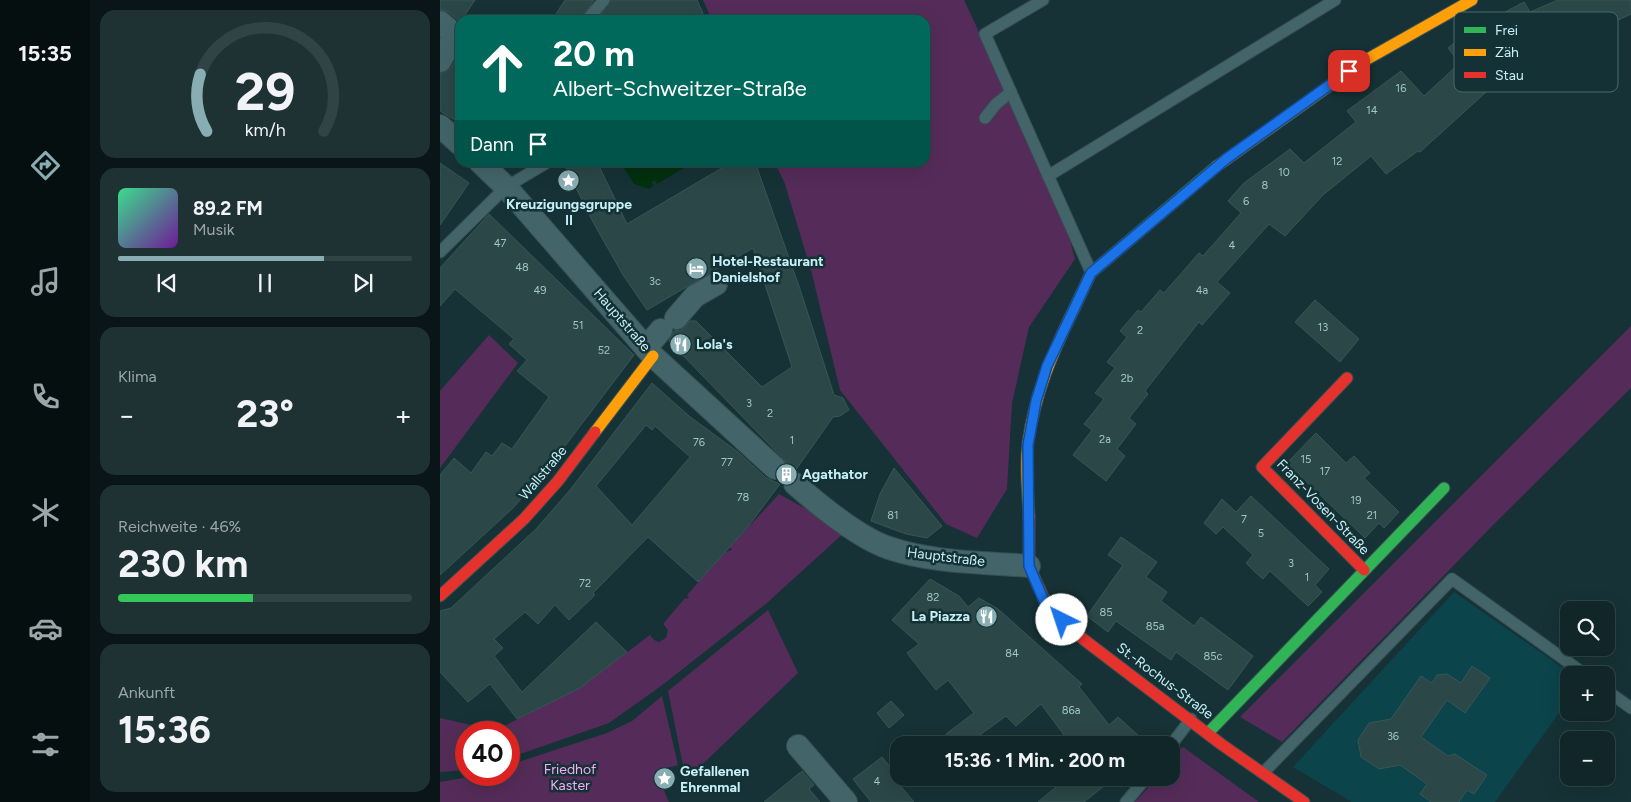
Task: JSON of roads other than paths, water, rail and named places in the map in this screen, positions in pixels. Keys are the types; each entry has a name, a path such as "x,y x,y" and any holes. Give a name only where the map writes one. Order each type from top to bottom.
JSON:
{"street":[{"path":"1029,566 1028,445 1036,401 1047,366 1091,273 1232,154 1364,61 1472,0"},
{"path":"440,22 455,35 440,61"},
{"path":"440,126 455,140"},
{"name":"Hauptstraße","path":"485,167 506,187 649,352 775,468"},
{"path":"649,352 668,324 695,296 716,284"},
{"name":"Wallstraße","path":"440,596 524,519 558,481 649,352"},
{"name":"Franz-Vosen-Straße","path":"1347,378 1262,466 1364,570"},
{"name":"Hauptstraße","path":"795,484 853,528 887,548 920,557 1029,566"},
{"name":"Franz-Vosen-Straße","path":"1208,733 1444,488"},
{"name":"St.-Rochus-Straße","path":"1029,566 1044,601 1062,620 1262,774 1304,802"},
{"path":"798,746 846,802"}],"lane":[{"path":"591,15 604,0"},
{"path":"1043,0 985,34 1091,273"},
{"path":"1048,176 1335,0"},
{"path":"985,118 996,104 1011,92"},
{"path":"440,252 506,187 539,167"},
{"path":"1262,774 1452,579 1573,666"},
{"path":"1615,696 1631,708"},
{"path":"1178,736 1191,719"},
{"path":"1126,802 1139,786"}],"place":[{"name":"Kreuzigungsgruppe II","path":"569,181"},
{"name":"Hotel-Restaurant Danielshof","path":"696,269"},
{"name":"Lola's","path":"680,344"},
{"name":"Agathator","path":"786,474"},
{"name":"La Piazza","path":"986,616"},
{"name":"Gefallenen Ehrenmal","path":"664,779"}],"park label":[{"name":"Friedhof Kaster","path":"570,778"}]}
